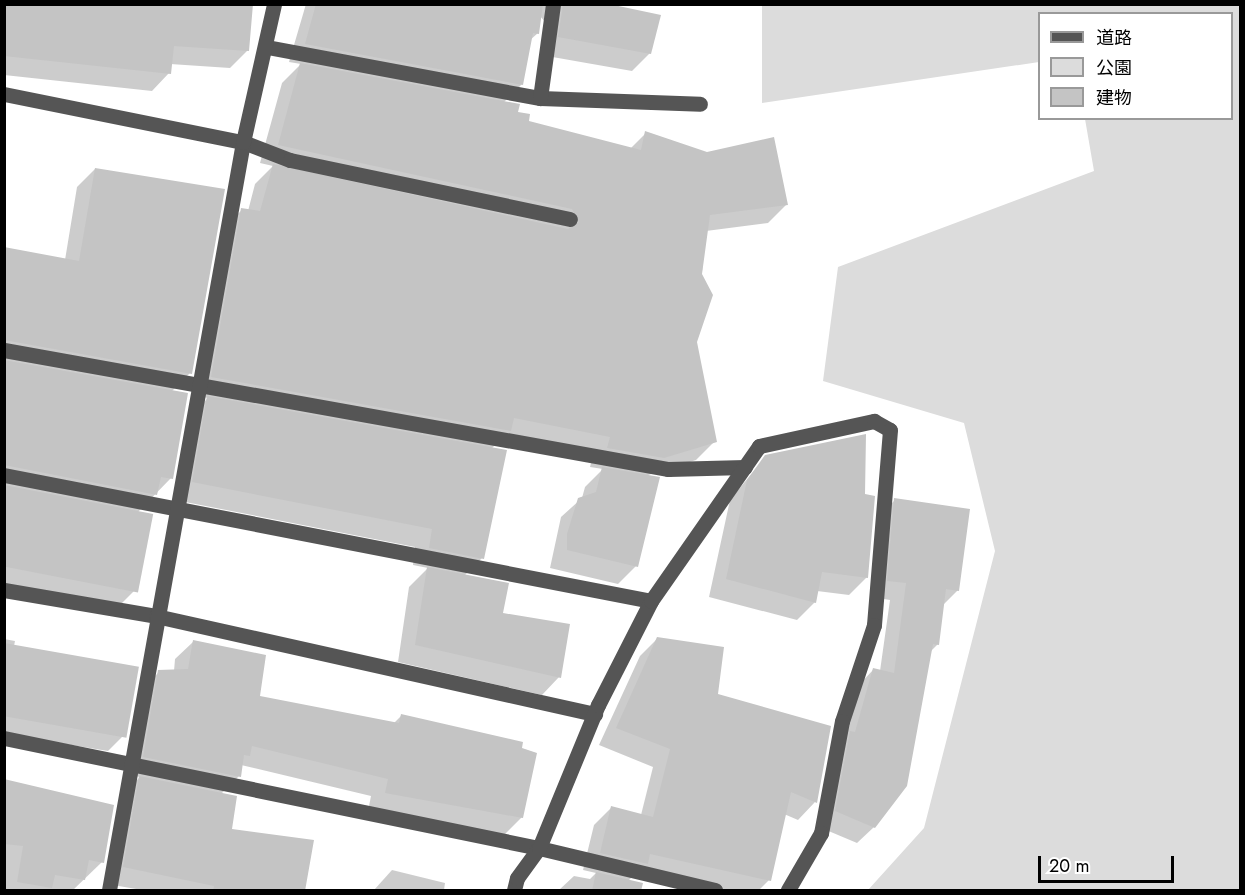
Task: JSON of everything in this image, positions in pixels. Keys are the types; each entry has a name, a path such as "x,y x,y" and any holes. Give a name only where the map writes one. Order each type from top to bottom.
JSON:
{"street":[{"path":"109,891 156,616 243,142 267,47 274,4"},
{"path":"540,98 553,4"},
{"path":"267,47 540,98 700,104"},
{"path":"4,94 243,142 290,160 570,219"},
{"path":"4,350 668,469 745,467"},
{"path":"514,891 517,878 539,848 594,714 651,600 759,446 874,422 890,430 874,625 842,721 821,833 788,891"},
{"path":"4,476 176,506 651,600"},
{"path":"4,590 156,616 594,714"},
{"path":"4,738 131,762 539,848 715,891"}],"green space":[{"path":"762,5 1240,5 1240,890 868,890 924,828 995,551 964,423 823,381 838,267 1094,171 1085,120 1233,120 1233,12 1038,12 1038,62 762,103"}],"building":[{"path":"4,4 253,4 249,51 174,46 171,74 4,56"},
{"path":"316,4 543,4 539,34 533,33 523,85 305,44"},
{"path":"563,4 609,4 661,15 651,54 558,37"},
{"path":"300,63 520,104 518,112 530,114 529,121 641,150 645,131 707,152 774,137 788,205 710,215 702,274 713,295 697,342 717,442 664,458 607,448 610,437 514,418 511,431 211,377 241,208 260,211 273,164 568,229 579,222 572,209 278,145"},
{"path":"95,168 225,189 192,374 4,340 4,247 79,261"},
{"path":"4,360 188,393 173,479 161,477 157,495 4,465"},
{"path":"207,396 507,450 484,559 429,548 432,529 192,482"},
{"path":"866,434 865,494 875,496 868,578 822,572 816,603 726,579 747,480 765,455"},
{"path":"602,467 660,477 638,567 567,550 567,534 578,498 596,492"},
{"path":"4,485 153,514 138,593 4,566"},
{"path":"894,498 970,509 959,591 946,589 939,645 933,644 907,786 875,828 835,811 850,731 855,732 873,668 894,673 906,583 887,581"},
{"path":"427,567 509,583 503,613 570,624 561,678 415,645"},
{"path":"657,637 724,647 718,694 831,726 817,803 791,792 771,881 650,854 648,864 600,853 611,806 653,817 670,749 616,728"},
{"path":"193,640 266,655 260,696 399,723 401,714 523,742 522,748 537,753 523,818 385,793 388,779 252,746 250,756 244,755 241,777 143,757 158,670 188,669"},
{"path":"4,643 139,667 126,738 4,716"},
{"path":"139,776 237,796 232,829 314,840 305,891 213,891 214,886 123,867"},
{"path":"4,779 114,805 104,863 89,860 85,880 55,875 52,888 17,882 23,846 4,844"},
{"path":"596,872 643,883 641,891 592,891"}]}
